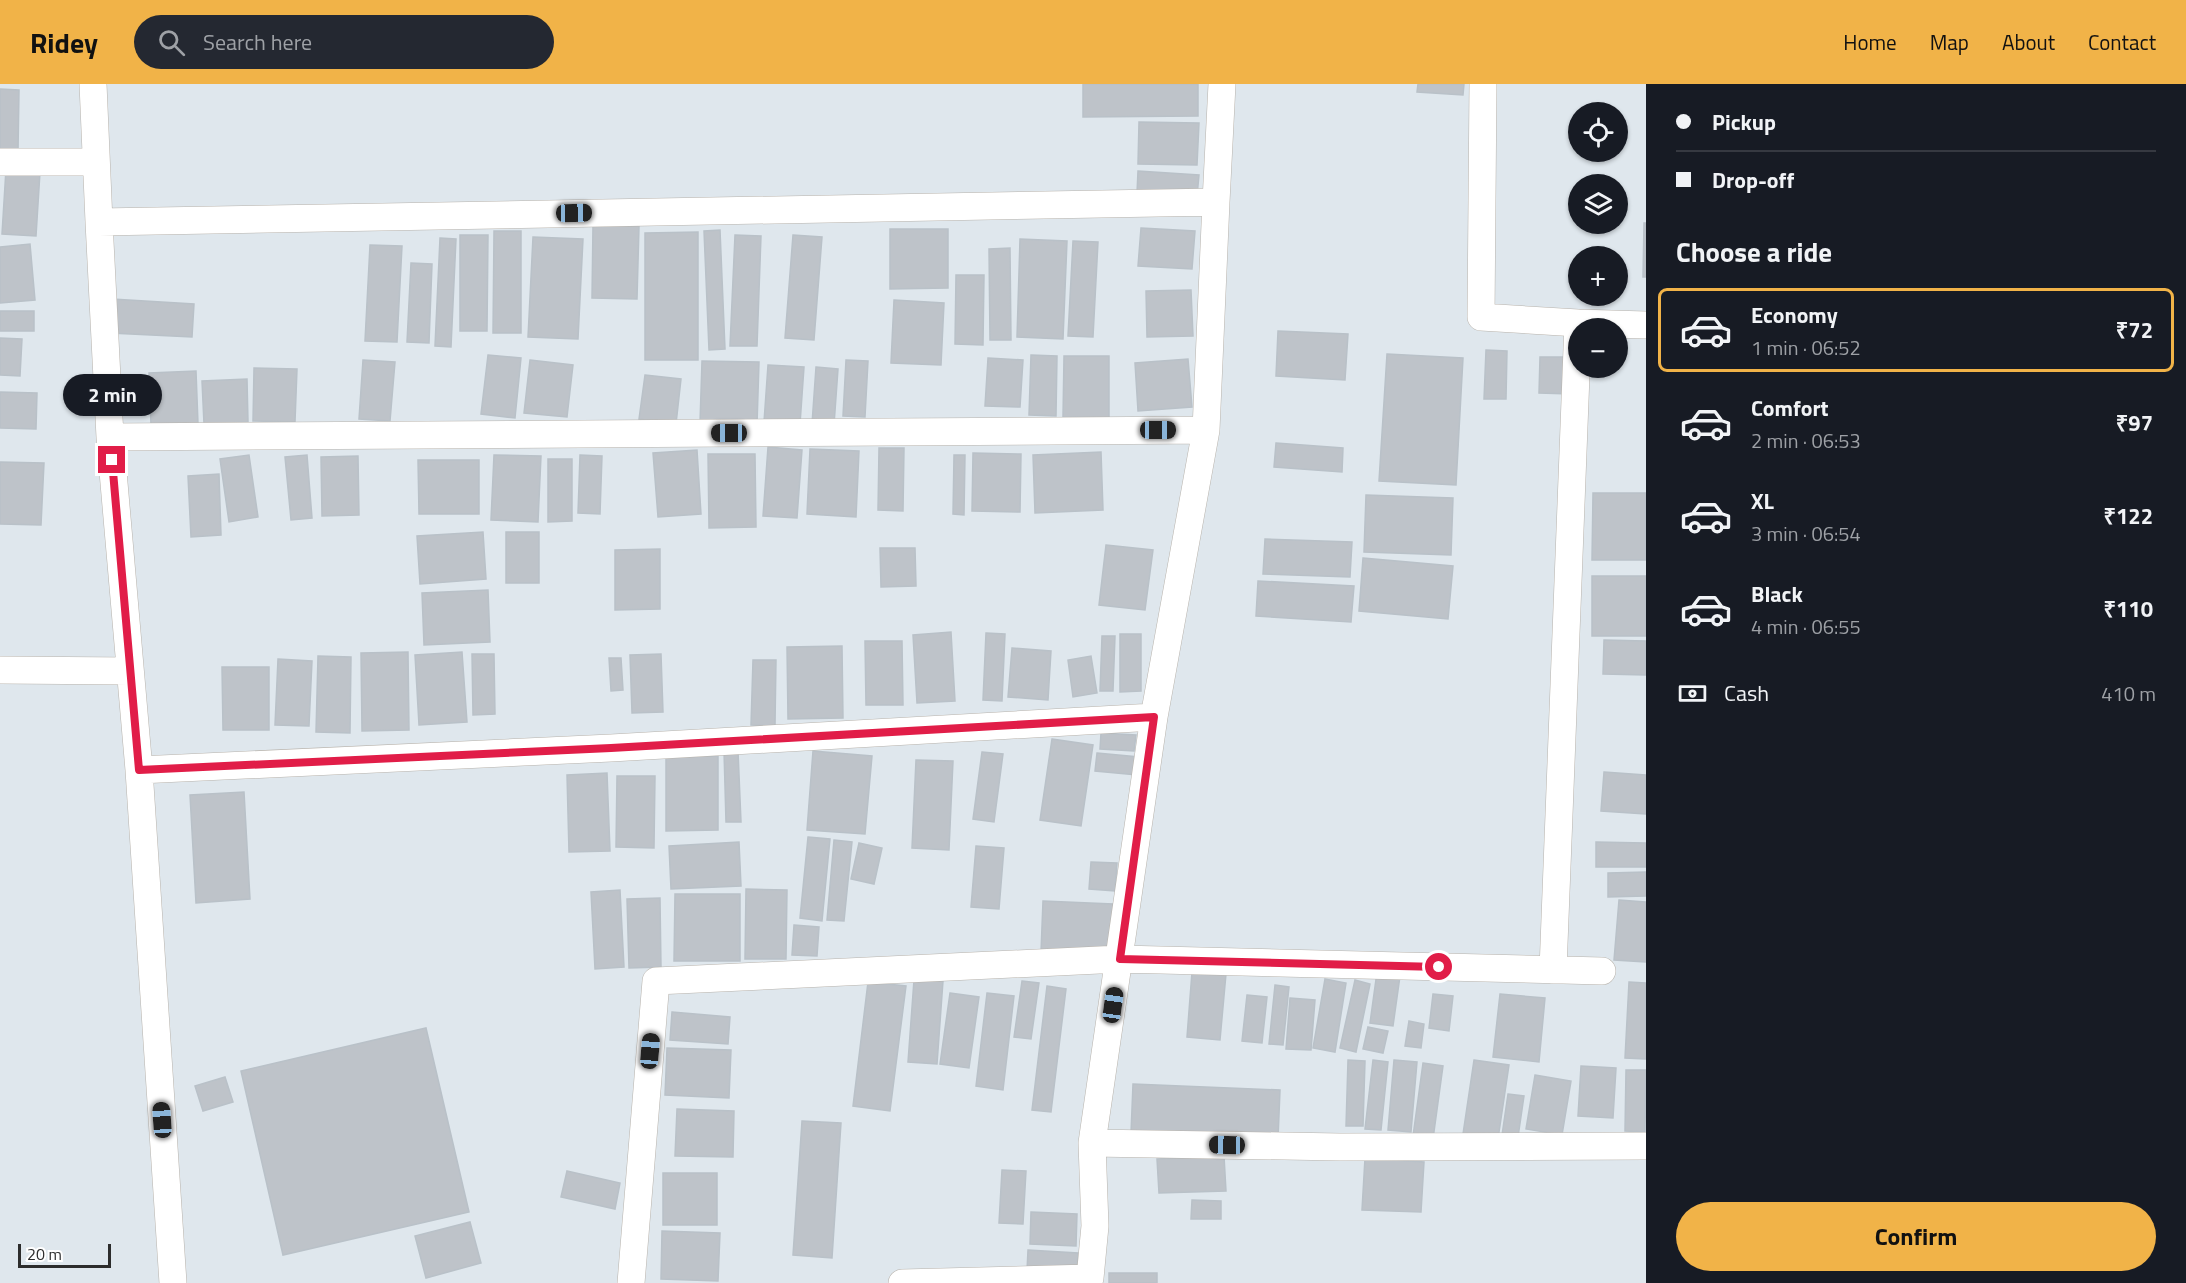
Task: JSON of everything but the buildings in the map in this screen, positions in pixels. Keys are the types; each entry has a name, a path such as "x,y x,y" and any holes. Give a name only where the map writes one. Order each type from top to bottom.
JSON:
{"street":[{"path":"93,84 110,437 139,770 173,1283"},
{"path":"902,1283 1090,1281 1095,1226 1092,1143 1154,717 1206,430 1222,84"},
{"path":"1483,84 1481,317 1568,321"},
{"path":"0,162 96,162"},
{"path":"99,222 1216,202"},
{"path":"1628,324 1646,325"},
{"path":"1553,970 1576,378"},
{"path":"110,437 1206,430"},
{"path":"0,670 130,671"},
{"path":"139,770 611,748 1154,717"},
{"path":"631,1283 656,981 1120,959 1602,972"},
{"path":"1092,1143 1340,1147 1646,1146"}],"route":[{"path":"112,460 139,770 611,748 1154,717 1120,959 1439,967"}]}
